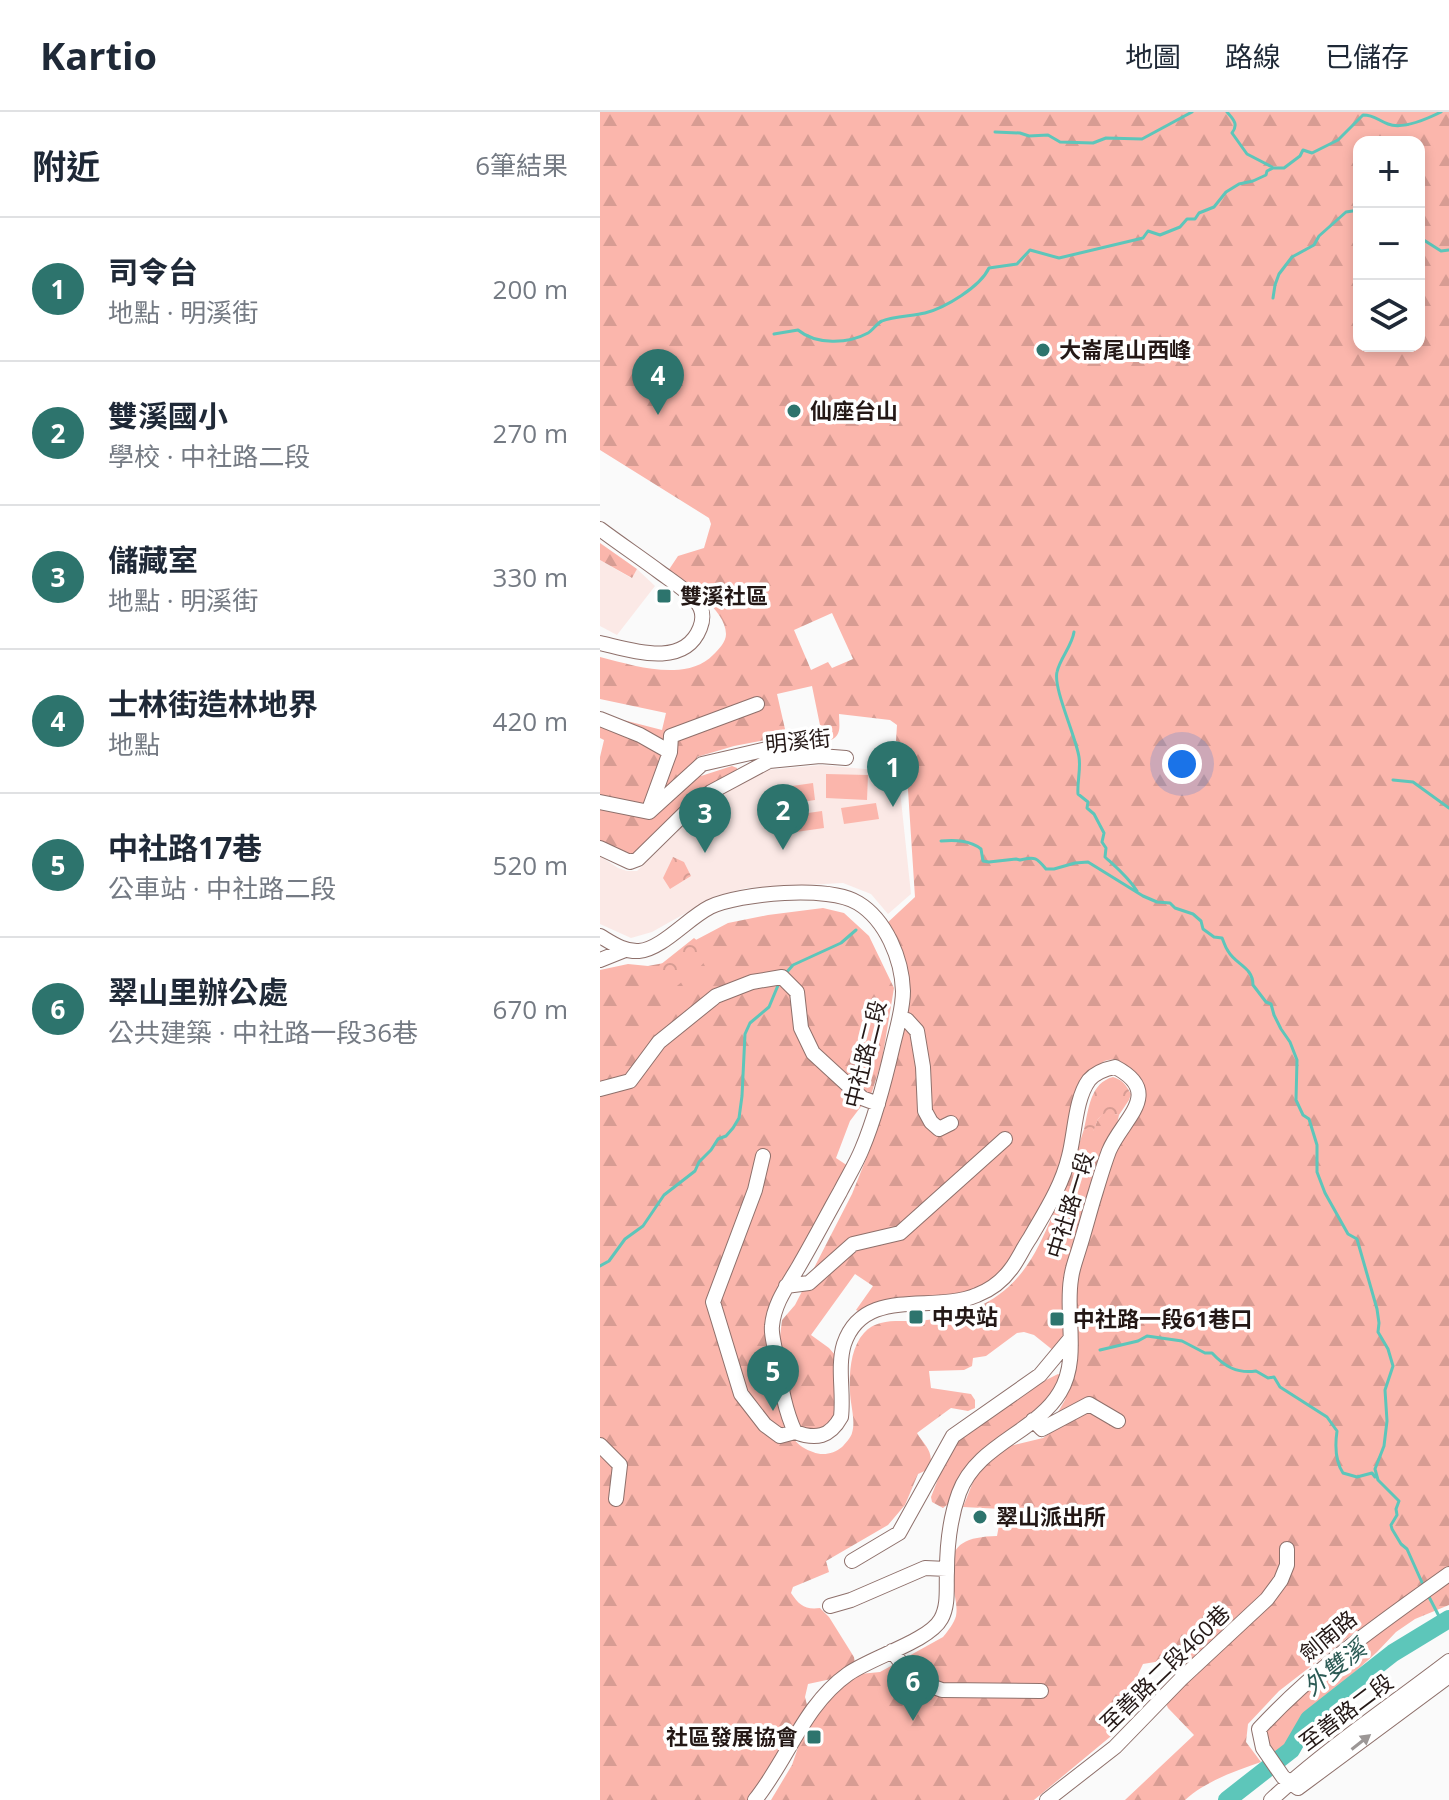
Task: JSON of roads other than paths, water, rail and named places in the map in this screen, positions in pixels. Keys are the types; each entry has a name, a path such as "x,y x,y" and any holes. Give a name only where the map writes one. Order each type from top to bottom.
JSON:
{"street":[{"path":"600,529 694,599 702,615 701,626 694,639 677,652 645,653 600,643"},
{"path":"649,812 670,752 671,736 757,704"},
{"path":"600,719 640,735 670,752"},
{"path":"649,812 702,764 776,747 819,745"},
{"name":"明溪街","path":"600,848 630,862 638,859 691,807 711,792 769,761 820,756 846,758"},
{"path":"600,802 649,812"},
{"name":"中社路二段","path":"600,960 625,950 640,951 654,946 711,907 733,900 763,895 825,893 841,895 857,902 875,916 895,954 903,993 900,1018 878,1104 862,1150 786,1286 771,1327 787,1413 795,1432"},
{"path":"600,936 625,950"},
{"path":"600,1089 630,1081 659,1042 716,996 752,982 782,977 797,992 801,1028 813,1053 862,1098 878,1104"},
{"path":"900,1018 907,1020 917,1031 925,1111 939,1129 951,1123"},
{"name":"中社路一段","path":"755,1800 822,1698 849,1674 924,1636 938,1624 946,1601 950,1526 959,1491 970,1473 991,1450 1053,1404 1062,1390 1070,1355 1068,1312 1071,1277 1110,1149 1137,1109 1139,1095 1128,1073 1115,1067 1101,1070 1090,1079 1082,1094 1061,1182 1011,1269 999,1282 977,1296 875,1309 859,1319 849,1332 843,1348 841,1417 828,1433 816,1437 795,1432"},
{"path":"786,1286 809,1283 853,1244 900,1233 1005,1139"},
{"path":"763,1156 755,1190 713,1302 741,1394 765,1425 780,1436 795,1432"},
{"path":"852,1561 899,1533 953,1436 1040,1375 1070,1339"},
{"path":"1033,1420 1042,1429 1089,1404 1118,1421"},
{"path":"600,1445 620,1465 616,1499"},
{"name":"至善路二段460巷","path":"1047,1800 1115,1747 1181,1679 1267,1599 1281,1580 1287,1565 1287,1549"},
{"path":"830,1606 925,1568 947,1569"},
{"name":"劍南路","path":"1290,1782 1263,1748 1259,1729 1285,1700 1336,1657 1449,1574"},
{"path":"892,1651 914,1680 942,1690 1041,1691"},
{"name":"至善路二段","path":"1271,1800 1365,1721 1449,1661"},
{"name":"至善路二段","path":"1284,1800 1290,1782 1449,1676"}],"waterway":[{"path":"995,132 1048,135 1060,142 1142,139 1192,112"},
{"path":"1227,112 1235,124 1232,133 1247,154 1272,167"},
{"path":"774,334 798,330 814,338 832,341 860,337 887,319 942,307 970,289 989,268 1017,264 1030,250 1059,258 1143,238 1148,231 1160,235 1180,227 1187,219 1195,219 1199,213 1214,207 1226,192 1239,184 1266,175 1273,168 1284,168 1303,150 1312,153 1338,140 1363,115 1401,126 1441,112"},
{"path":"1273,298 1279,274 1292,257 1314,245 1319,236 1346,212 1353,211"},
{"path":"1425,241 1441,251 1449,250"},
{"path":"1074,632 1057,679 1079,757 1078,794 1088,802 1087,808 1094,814 1104,833 1105,857 1137,891"},
{"path":"1393,780 1413,782 1449,808"},
{"path":"941,841 972,844 981,849 983,861 989,862 1032,858 1046,869 1088,862 1143,896 1170,903 1193,914 1201,921 1203,929 1214,937 1222,938 1231,956 1247,970 1253,985 1271,1004 1297,1060 1296,1100 1303,1115 1309,1119 1317,1145 1317,1172 1348,1234 1357,1239 1377,1309 1378,1332 1393,1366 1385,1390 1387,1421 1384,1446 1375,1469 1378,1480 1399,1501 1392,1529 1407,1549 1424,1587"},
{"path":"786,973 793,965 841,943 856,930"},
{"path":"600,1266 609,1261 625,1239 643,1226 664,1195 695,1171 718,1139 733,1128 739,1118 742,1096 745,1034 750,1023 769,1007 779,983"},
{"path":"1100,1350 1147,1336 1182,1341 1205,1353 1212,1353 1231,1368 1274,1377 1280,1387 1327,1417 1337,1431 1336,1453 1343,1473 1357,1477 1372,1473 1375,1477"},
{"path":"1427,1593 1443,1624"},
{"name":"外雙溪","path":"1227,1800 1291,1750 1309,1719 1393,1653 1449,1619"}],"place":[{"name":"大崙尾山西峰","path":"1043,350"},
{"name":"仙座台山","path":"794,411"},
{"name":"士林街造林地界","path":"658,415"},
{"name":"雙溪社區","path":"664,596"},
{"name":"司令台","path":"893,807"},
{"name":"雙溪國小","path":"783,850"},
{"name":"儲藏室","path":"705,853"},
{"name":"中央站","path":"916,1317"},
{"name":"中社路一段61巷口","path":"1057,1319"},
{"name":"中社路17巷","path":"773,1411"},
{"name":"翠山派出所","path":"980,1517"},
{"name":"翠山里辦公處","path":"913,1721"},
{"name":"社區發展協會","path":"814,1737"}]}
